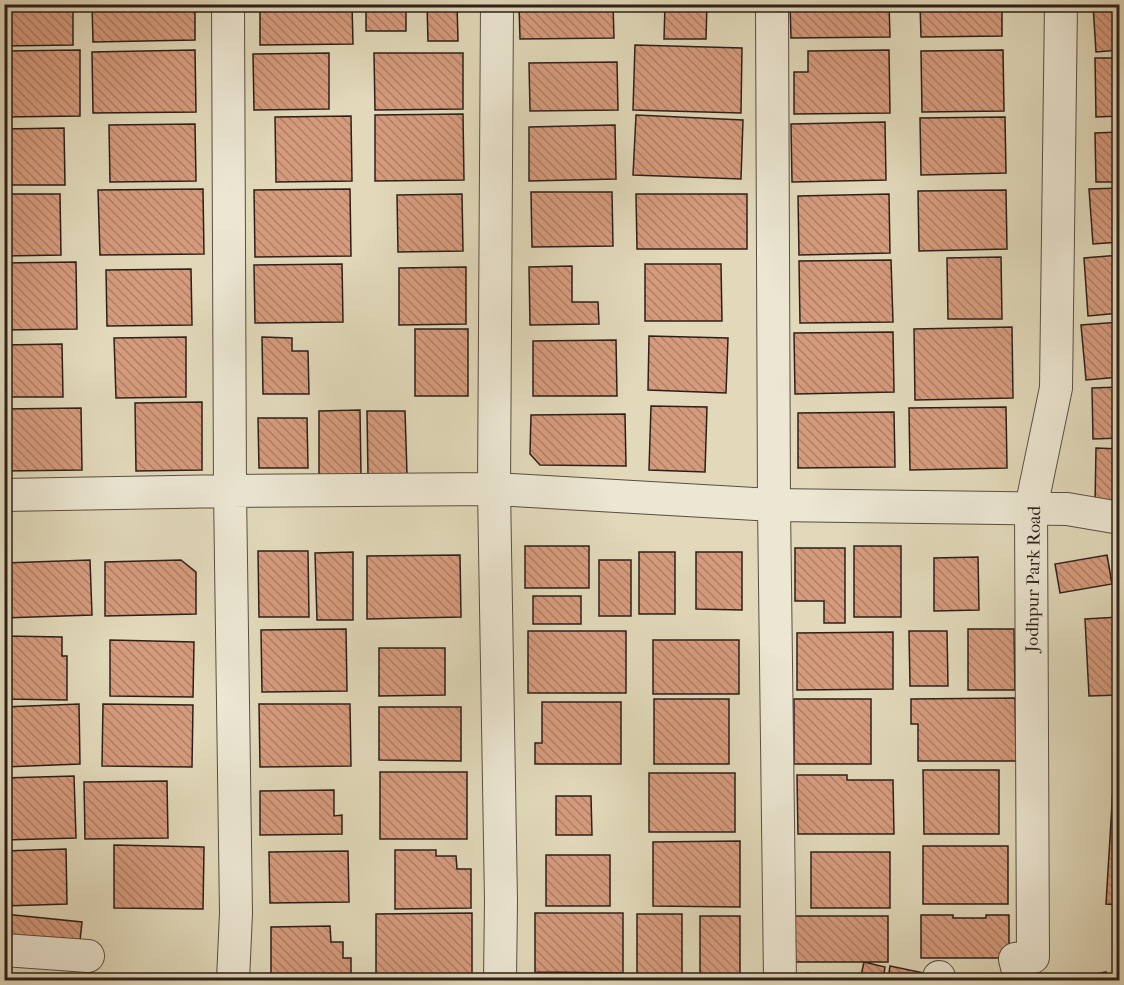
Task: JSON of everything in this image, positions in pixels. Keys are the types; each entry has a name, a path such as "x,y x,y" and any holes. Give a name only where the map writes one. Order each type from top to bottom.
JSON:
{"street":[{"path":"228,4 230,490 236,914 233,981"},
{"path":"497,4 494,489 501,902 500,981"},
{"path":"772,4 774,505 780,981"},
{"name":"Jodhpur Park Road","path":"1018,970 1033,957 1031,508 1056,388 1061,4"},
{"path":"4,495 230,490 494,489 774,505 1067,509 1119,518"},
{"path":"4,950 88,956"}],"building":[{"path":"4,4 73,4 73,45 4,46"},
{"path":"92,4 195,4 195,40 93,42"},
{"path":"260,4 352,4 353,44 260,45"},
{"path":"366,4 406,4 406,31 366,31"},
{"path":"427,4 457,4 458,41 428,41"},
{"path":"519,4 613,4 614,38 520,39"},
{"path":"665,4 707,4 706,39 664,39"},
{"path":"790,4 889,4 890,37 791,38"},
{"path":"920,4 1002,4 1002,36 921,37"},
{"path":"1120,4 1120,50 1096,52 1093,5"},
{"path":"635,45 742,48 741,113 633,110"},
{"path":"80,50 80,116 4,117 4,51"},
{"path":"195,50 196,112 93,113 92,52"},
{"path":"889,50 890,113 794,114 794,72 808,72 808,51"},
{"path":"1003,50 1004,111 922,112 921,51"},
{"path":"329,53 329,109 254,110 253,54"},
{"path":"374,53 463,53 463,109 375,110"},
{"path":"1095,58 1120,58 1120,116 1096,117"},
{"path":"617,62 618,110 530,111 529,63"},
{"path":"463,114 464,180 375,181 375,115"},
{"path":"636,115 743,120 741,179 633,175"},
{"path":"351,116 352,181 276,182 275,117"},
{"path":"1005,117 1006,173 921,175 920,118"},
{"path":"885,122 886,180 792,182 791,124"},
{"path":"195,124 196,181 110,182 109,125"},
{"path":"615,125 616,179 529,181 529,127"},
{"path":"64,128 65,185 4,185 4,129"},
{"path":"1120,132 1120,182 1096,182 1095,133"},
{"path":"1120,188 1120,242 1093,244 1089,189"},
{"path":"203,189 204,254 100,255 98,190"},
{"path":"350,189 351,256 255,257 254,190"},
{"path":"1006,190 1007,249 919,251 918,191"},
{"path":"531,192 612,192 613,246 532,247"},
{"path":"4,194 60,194 61,255 4,256"},
{"path":"462,194 463,251 398,252 397,195"},
{"path":"636,194 747,194 747,249 637,249"},
{"path":"889,194 890,253 799,255 798,196"},
{"path":"1120,255 1120,313 1088,316 1084,258"},
{"path":"1001,257 1002,319 948,319 947,258"},
{"path":"891,260 893,322 800,323 799,261"},
{"path":"76,262 77,329 4,330 4,263"},
{"path":"342,264 343,322 255,323 254,265"},
{"path":"645,264 721,264 722,321 645,321"},
{"path":"572,266 572,302 598,302 599,324 530,325 529,267"},
{"path":"466,267 466,324 399,325 399,268"},
{"path":"191,269 192,325 107,326 106,270"},
{"path":"1120,322 1120,377 1086,380 1081,325"},
{"path":"1012,327 1013,398 915,400 914,329"},
{"path":"415,329 468,329 468,396 415,396"},
{"path":"893,332 894,392 795,394 794,333"},
{"path":"649,336 728,338 726,393 648,390"},
{"path":"186,337 186,397 116,398 114,338"},
{"path":"262,337 292,338 292,351 308,351 309,394 263,394"},
{"path":"616,340 617,396 533,396 533,341"},
{"path":"62,344 63,397 4,397 4,345"},
{"path":"1120,387 1120,438 1093,439 1092,388"},
{"path":"202,402 202,470 136,471 135,403"},
{"path":"651,406 707,407 705,472 649,470"},
{"path":"1006,407 1007,468 910,470 909,408"},
{"path":"81,408 82,470 4,471 4,409"},
{"path":"360,410 361,476 319,477 319,411"},
{"path":"367,411 405,411 407,474 368,475"},
{"path":"894,412 895,467 798,468 798,413"},
{"path":"625,414 626,466 540,465 530,454 531,415"},
{"path":"258,418 307,418 308,468 259,468"},
{"path":"1096,448 1120,449 1120,505 1095,505"},
{"path":"525,546 589,546 589,588 525,588"},
{"path":"854,546 901,546 901,617 854,617"},
{"path":"795,548 845,548 845,623 824,623 824,601 795,601"},
{"path":"258,551 308,551 309,617 259,617"},
{"path":"353,552 353,620 317,620 315,553"},
{"path":"639,552 675,552 675,614 639,614"},
{"path":"696,552 742,552 742,610 696,609"},
{"path":"460,555 461,617 367,619 367,556"},
{"path":"1107,555 1112,584 1060,593 1055,564"},
{"path":"978,557 979,610 934,611 934,558"},
{"path":"90,560 92,615 4,618 4,563"},
{"path":"181,560 196,572 196,614 105,616 105,562"},
{"path":"599,560 631,560 631,616 599,616"},
{"path":"533,596 581,596 581,624 533,624"},
{"path":"1120,617 1120,695 1089,696 1085,619"},
{"path":"346,629 347,691 262,692 261,630"},
{"path":"968,629 1014,629 1015,690 968,690"},
{"path":"528,631 626,631 626,693 528,693"},
{"path":"909,631 947,631 948,686 910,686"},
{"path":"893,632 893,689 797,690 797,633"},
{"path":"4,636 62,637 62,656 67,656 67,700 4,699"},
{"path":"110,640 194,642 193,697 110,696"},
{"path":"653,640 739,640 739,694 653,694"},
{"path":"379,648 445,648 445,695 379,696"},
{"path":"1015,698 1016,761 918,761 918,724 911,724 911,699"},
{"path":"654,699 729,699 729,764 654,764"},
{"path":"794,699 871,699 871,764 794,764"},
{"path":"542,702 621,702 621,764 535,764 535,743 542,743"},
{"path":"79,704 80,764 4,767 4,707"},
{"path":"103,704 193,705 192,767 102,766"},
{"path":"259,704 350,704 351,766 260,767"},
{"path":"379,707 461,707 461,761 379,760"},
{"path":"1116,738 1120,738 1120,905 1106,904"},
{"path":"923,770 999,770 999,834 924,834"},
{"path":"380,772 467,772 467,839 380,839"},
{"path":"649,773 735,773 735,832 649,832"},
{"path":"797,775 847,775 847,780 893,780 894,834 798,834"},
{"path":"74,776 76,838 4,840 4,778"},
{"path":"167,781 168,838 85,839 84,782"},
{"path":"334,790 334,816 342,815 342,834 260,835 260,791"},
{"path":"556,796 591,796 592,835 556,835"},
{"path":"740,841 740,907 653,906 653,842"},
{"path":"114,845 204,847 203,909 114,908"},
{"path":"923,846 1008,846 1008,904 923,904"},
{"path":"66,849 67,904 4,906 4,851"},
{"path":"395,850 436,850 436,856 456,856 457,869 471,869 471,908 395,909"},
{"path":"348,851 349,902 270,903 269,852"},
{"path":"811,852 890,852 890,908 811,908"},
{"path":"546,855 610,855 610,906 546,906"},
{"path":"472,913 472,979 376,980 376,914"},
{"path":"535,913 623,913 623,973 535,972"},
{"path":"4,914 82,922 79,950 4,943"},
{"path":"637,914 682,914 682,977 637,977"},
{"path":"921,915 986,918 986,915 1009,915 1009,958 921,958"},
{"path":"700,916 740,916 740,975 700,975"},
{"path":"795,916 888,916 888,962 795,962"},
{"path":"330,926 331,942 343,942 343,958 351,958 351,978 271,979 271,927"},
{"path":"864,962 885,967 883,980 860,980"},
{"path":"890,966 924,973 924,980 888,980"},
{"path":"1106,972 1108,980 1067,980"},
{"path":"807,973 838,980 805,980"}]}
